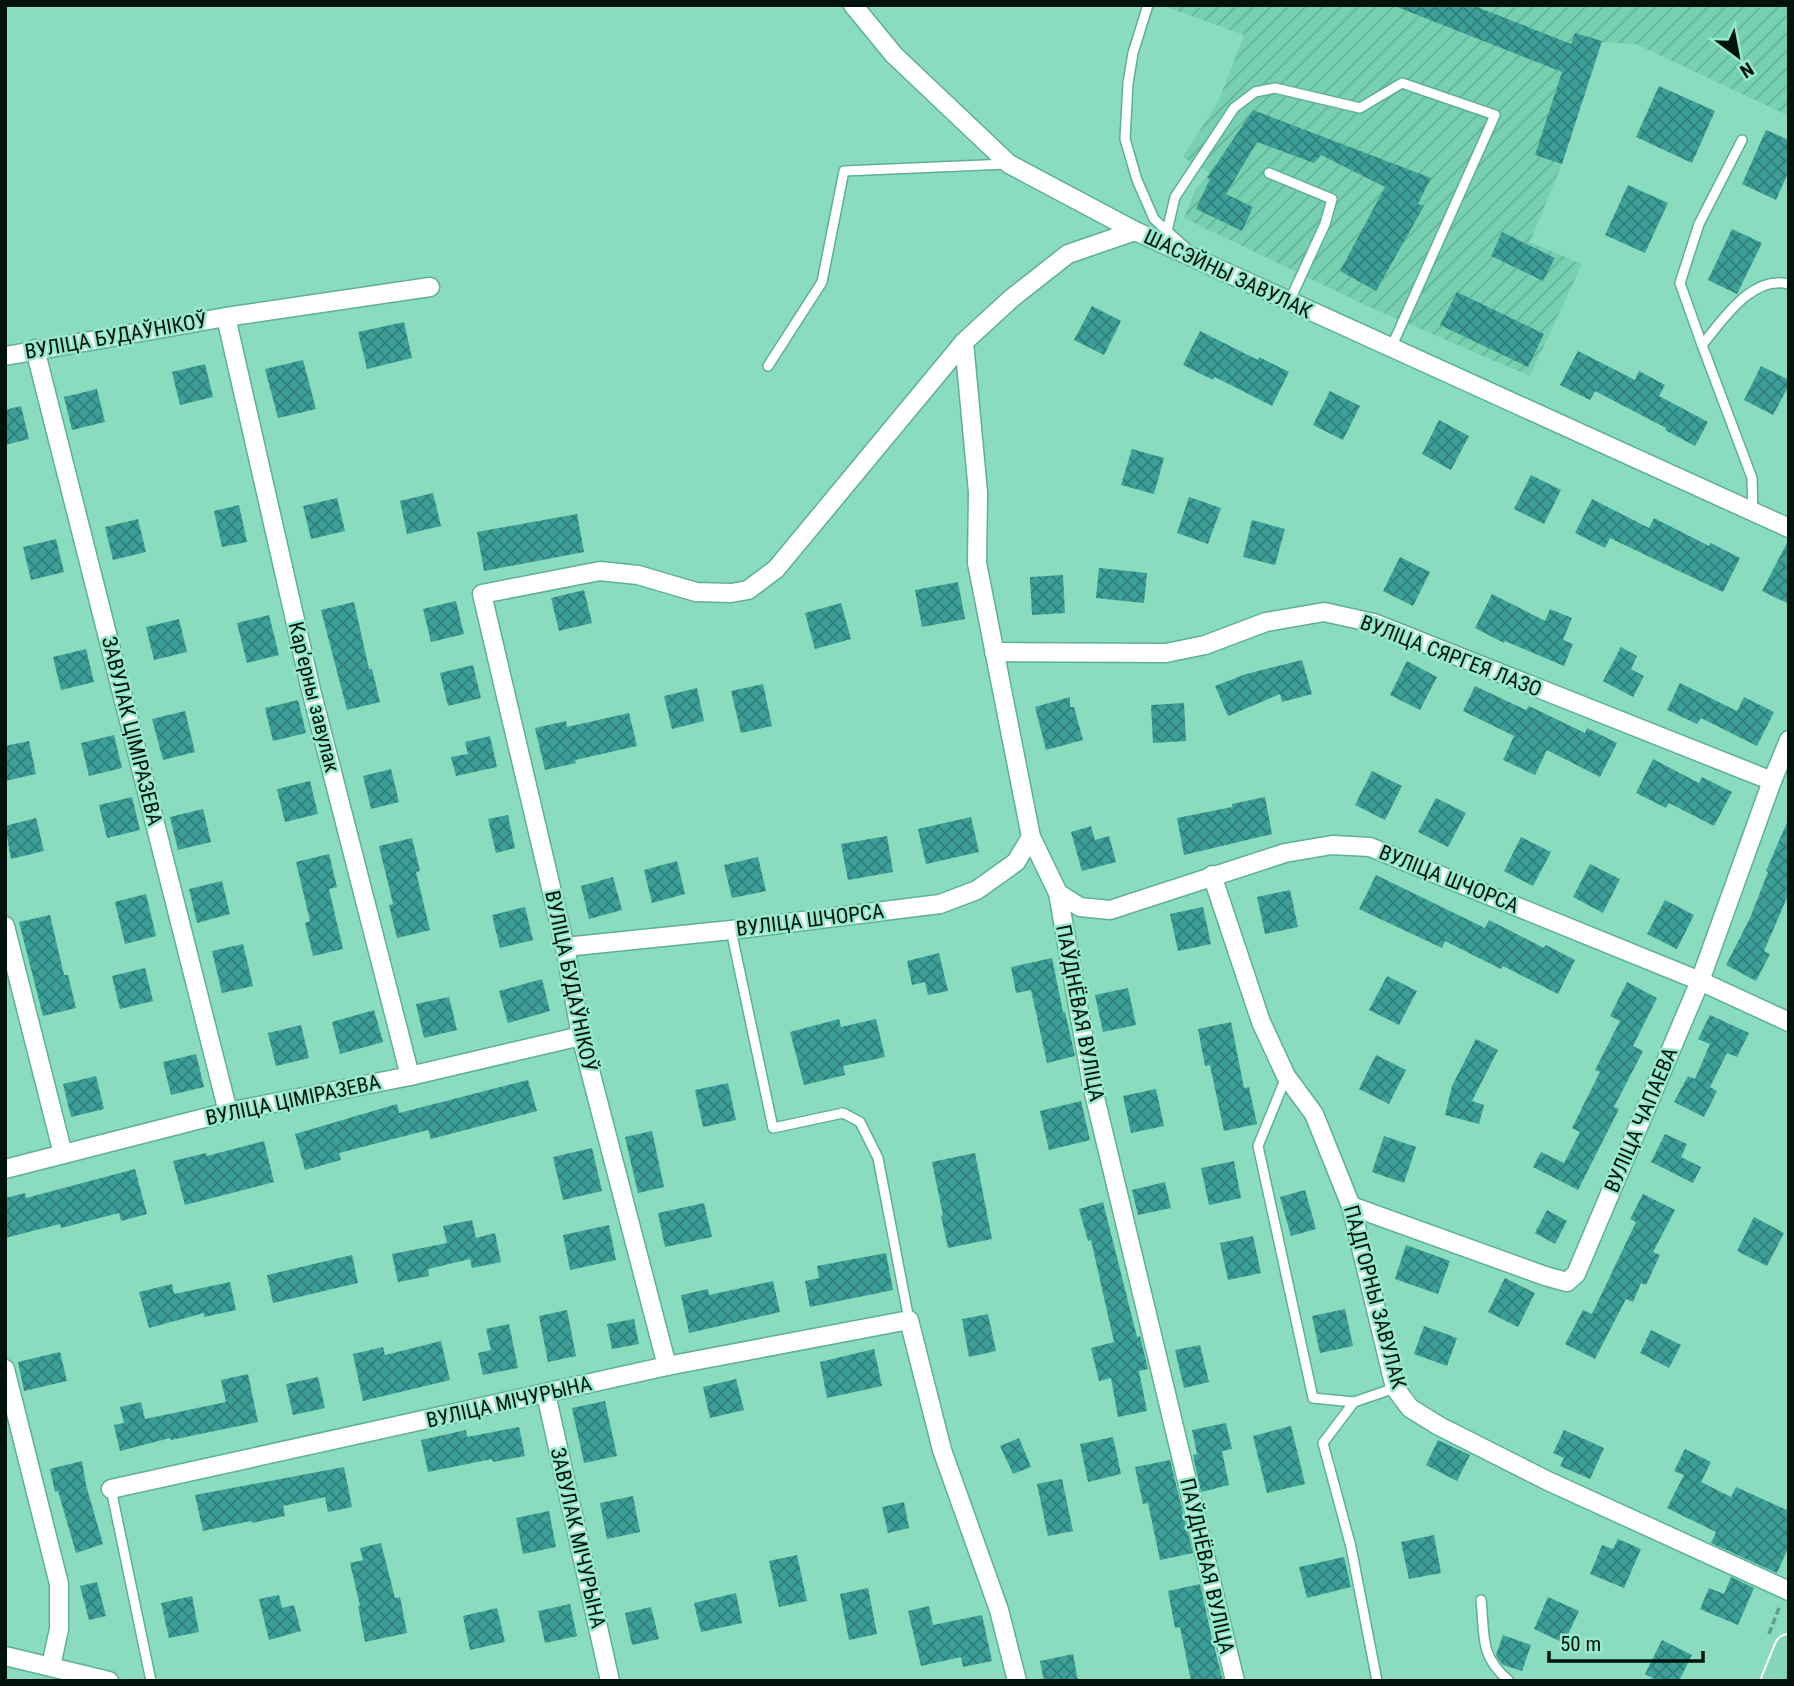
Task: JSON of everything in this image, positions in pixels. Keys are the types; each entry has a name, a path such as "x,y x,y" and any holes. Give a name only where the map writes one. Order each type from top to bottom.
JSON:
{"main road":[{"path":"1776,1681 1789,1649"}],"street":[{"path":"853,5 894,55 1009,164 1135,231"},
{"name":"ШАСЭЙНЫ ЗАВУЛАК","path":"482,594 600,571 638,575 696,592 731,593 748,590 776,569 964,342 1012,298 1068,254 1135,231 1753,514 1789,528"},
{"name":"ВУЛІЦА БУДАЎНІКОЎ","path":"5,356 226,317 430,287"},
{"name":"Карʼерны завулак","path":"226,317 311,690 410,1076"},
{"name":"ПАЎДНЁВАЯ ВУЛІЦА","path":"964,342 978,492 977,563 1031,837 1058,893 1092,1085 1235,1681"},
{"name":"ЗАВУЛАК ЦІМІРАЗЕВА","path":"35,349 228,1112"},
{"name":"ВУЛІЦА БУДАЎНІКОЎ","path":"482,594 565,947 582,1036 667,1366"},
{"name":"ВУЛІЦА СЯРГЕЯ ЛАЗО","path":"994,652 1166,653 1205,645 1266,622 1324,612 1374,623 1772,781"},
{"name":"ВУЛІЦА ЧАПАЕВА","path":"1351,1206 1545,1276 1567,1282 1576,1274 1700,981 1789,740"},
{"name":"ВУЛІЦА ШЧОРСА","path":"565,947 940,904 977,890 1016,862 1031,837"},
{"name":"ВУЛІЦА ШЧОРСА","path":"1058,893 1080,906 1110,910 1212,875 1297,851 1332,845 1370,848 1700,981 1789,1022"},
{"name":"ПАДГОРНЫ ЗАВУЛАК","path":"1212,875 1261,1021 1286,1076 1314,1114 1351,1206 1395,1388 1410,1408 1548,1481 1789,1591"},
{"path":"5,926 63,1154"},
{"name":"ВУЛІЦА ЦІМІРАЗЕВА","path":"5,1169 228,1112 410,1076 582,1036"},
{"path":"909,1320 942,1450 999,1610 1017,1681"},
{"name":"ВУЛІЦА МІЧУРЫНА","path":"111,1489 667,1366 909,1320"},
{"path":"5,1369 59,1584 59,1629 51,1666"},
{"name":"ЗАВУЛАК МІЧУРЫНА","path":"546,1394 610,1681"},
{"path":"5,1656 109,1681"}],"lane":[{"path":"1148,5 1133,53 1128,83 1125,139 1137,180 1154,219 1203,263"},
{"path":"1167,230 1175,197 1234,108 1255,92 1275,88 1360,108 1402,82 1495,115 1391,348"},
{"path":"1742,140 1699,224 1679,283 1752,478 1753,514"},
{"path":"768,366 822,282 844,171 1009,164"},
{"path":"1269,173 1332,200 1325,223 1289,302"},
{"path":"1702,345 1737,302 1764,286 1789,284"},
{"path":"731,930 773,1128 843,1113 860,1122 878,1158 909,1320"},
{"path":"1286,1076 1258,1146 1313,1398 1354,1402 1395,1388"},
{"path":"1354,1402 1323,1443 1351,1547 1377,1681"},
{"path":"111,1489 151,1681"},
{"path":"1481,1601 1487,1655 1493,1667 1509,1681"}],"shaded area":[{"path":"1161,5 1789,5 1789,116 1636,44 1602,42 1562,164 1530,242 1582,264 1530,376 1367,306 1184,218 1195,190 1210,173 1183,157 1218,102 1244,35"}],"building":[{"path":"1392,5 1472,5 1571,44 1575,33 1602,41 1562,164 1535,155 1562,72"},
{"path":"1659,86 1715,111 1692,163 1636,137"},
{"path":"1253,110 1431,178 1418,204 1424,206 1376,291 1340,271 1385,187 1321,155 1314,163 1257,142 1226,194 1253,207 1242,231 1196,209 1210,179 1207,178"},
{"path":"1766,130 1789,140 1789,171 1776,200 1742,184"},
{"path":"1628,185 1668,203 1645,253 1605,235"},
{"path":"1732,229 1762,243 1737,294 1708,280"},
{"path":"1502,232 1555,258 1543,281 1491,256"},
{"path":"1457,292 1544,334 1528,367 1440,325"},
{"path":"1092,306 1121,321 1104,355 1074,340"},
{"path":"404,322 412,358 367,369 358,332"},
{"path":"1200,331 1289,372 1272,406 1215,377 1213,380 1183,365"},
{"path":"1578,351 1635,380 1639,371 1665,385 1659,396 1708,422 1695,446 1595,391 1590,400 1560,385"},
{"path":"303,360 316,409 278,418 265,369"},
{"path":"205,364 213,397 180,405 172,372"},
{"path":"1761,366 1789,380 1773,415 1744,400"},
{"path":"97,389 105,422 72,430 64,397"},
{"path":"1330,391 1360,406 1343,440 1313,425"},
{"path":"21,406 29,439 5,445 5,410"},
{"path":"1439,420 1469,436 1451,470 1422,454"},
{"path":"1132,449 1164,458 1154,494 1121,485"},
{"path":"1531,475 1561,490 1544,524 1514,509"},
{"path":"433,493 441,526 407,534 400,501"},
{"path":"1189,497 1221,508 1208,544 1177,533"},
{"path":"337,498 345,531 311,539 303,506"},
{"path":"1592,499 1649,528 1654,518 1709,546 1711,543 1740,558 1723,592 1610,538 1605,548 1575,533"},
{"path":"239,505 247,542 222,547 214,511"},
{"path":"577,514 584,552 484,571 477,532"},
{"path":"138,519 146,552 113,560 105,527"},
{"path":"1252,520 1285,529 1275,565 1243,557"},
{"path":"56,539 64,572 31,580 23,547"},
{"path":"1789,539 1789,604 1762,591"},
{"path":"1400,557 1430,572 1413,606 1383,591"},
{"path":"1099,568 1147,573 1144,603 1096,598"},
{"path":"1063,575 1065,613 1032,615 1030,577"},
{"path":"958,582 965,619 922,627 915,590"},
{"path":"584,590 592,623 559,631 551,598"},
{"path":"1492,594 1545,621 1550,609 1572,618 1563,640 1573,644 1564,666 1505,641 1504,643 1475,628"},
{"path":"456,601 464,634 431,642 423,609"},
{"path":"354,602 369,669 372,669 380,702 347,710 321,610"},
{"path":"841,603 851,639 815,649 805,613"},
{"path":"269,615 279,655 247,663 237,623"},
{"path":"179,619 187,652 154,660 146,627"},
{"path":"1621,647 1637,656 1631,669 1644,676 1633,697 1603,681"},
{"path":"86,649 94,682 61,690 53,657"},
{"path":"1302,660 1312,694 1282,702 1280,694 1228,716 1215,686 1246,674"},
{"path":"1407,661 1437,677 1420,710 1390,695"},
{"path":"473,665 481,698 448,706 440,673"},
{"path":"1680,683 1737,711 1744,697 1774,712 1757,746 1701,718 1697,724 1667,710"},
{"path":"763,684 772,726 741,733 731,691"},
{"path":"1475,686 1526,710 1529,706 1585,733 1587,728 1617,743 1600,777 1547,750 1535,775 1503,760 1514,736 1463,711"},
{"path":"697,688 704,721 672,729 664,696"},
{"path":"1070,697 1070,707 1074,707 1083,740 1046,750 1035,707"},
{"path":"298,700 306,733 273,741 265,708"},
{"path":"1184,703 1186,741 1153,743 1151,705"},
{"path":"185,711 195,752 163,760 152,719"},
{"path":"629,713 637,746 575,760 576,763 545,770 535,728 566,721 567,727"},
{"path":"114,735 122,768 89,776 81,743"},
{"path":"490,736 497,767 456,776 451,757 468,754 465,742"},
{"path":"29,741 36,774 5,781 5,746"},
{"path":"1653,759 1699,783 1702,777 1732,792 1714,826 1669,803 1666,808 1636,793"},
{"path":"391,769 399,802 371,809 363,776"},
{"path":"1372,771 1402,786 1385,820 1355,805"},
{"path":"310,781 318,814 285,822 277,789"},
{"path":"132,797 140,830 107,838 99,805"},
{"path":"1265,797 1272,834 1184,855 1177,818"},
{"path":"1436,798 1466,813 1448,847 1418,832"},
{"path":"203,809 211,842 178,850 170,817"},
{"path":"508,815 515,848 496,853 488,819"},
{"path":"971,817 979,852 926,864 918,829"},
{"path":"36,818 44,851 11,859 5,826"},
{"path":"1789,818 1789,893 1764,951 1770,954 1756,981 1726,965 1750,918 1768,872 1766,871"},
{"path":"1091,826 1095,840 1109,836 1116,862 1082,871 1071,832"},
{"path":"887,836 893,872 848,880 841,844"},
{"path":"1521,837 1551,852 1533,886 1504,871"},
{"path":"412,838 420,871 416,872 430,930 397,938 389,905 393,904 379,846"},
{"path":"329,854 337,887 329,889 343,949 313,956 305,923 310,921 296,862"},
{"path":"758,857 766,891 732,898 724,865"},
{"path":"677,861 685,894 652,903 644,870"},
{"path":"1590,864 1620,879 1603,913 1573,897"},
{"path":"1376,875 1485,928 1489,920 1544,948 1546,945 1575,960 1558,994 1445,941 1442,948 1359,909"},
{"path":"613,877 622,910 589,919 581,886"},
{"path":"222,881 230,914 197,923 189,889"},
{"path":"1290,890 1298,927 1265,934 1257,897"},
{"path":"146,894 156,936 125,944 115,902"},
{"path":"1665,900 1694,915 1677,949 1647,934"},
{"path":"525,907 533,940 500,948 492,915"},
{"path":"1203,907 1211,944 1178,951 1170,914"},
{"path":"50,915 64,975 68,975 76,1008 43,1016 19,922"},
{"path":"243,944 253,986 222,993 212,951"},
{"path":"939,953 948,991 928,995 925,982 912,985 907,961"},
{"path":"1052,958 1075,1056 1047,1063 1031,990 1016,993 1011,967"},
{"path":"145,968 153,1001 120,1009 112,976"},
{"path":"1387,976 1417,991 1399,1025 1369,1010"},
{"path":"542,979 550,1011 508,1023 499,991"},
{"path":"1627,982 1657,998 1633,1046 1643,1051 1614,1107 1619,1109 1578,1190 1533,1167 1541,1152 1564,1163 1580,1132 1572,1128 1600,1072 1595,1070 1620,1021 1610,1016"},
{"path":"1128,988 1136,1025 1103,1032 1095,995"},
{"path":"449,997 457,1030 424,1038 416,1004"},
{"path":"374,1010 383,1042 340,1054 332,1022"},
{"path":"1710,1015 1749,1033 1737,1057 1727,1053 1710,1087 1717,1091 1704,1117 1674,1102 1688,1076 1695,1079 1710,1044 1698,1039"},
{"path":"839,1019 841,1027 876,1019 885,1057 843,1066 845,1075 804,1085 790,1032"},
{"path":"1231,1022 1244,1088 1249,1087 1257,1124 1224,1131 1210,1065 1205,1066 1198,1029"},
{"path":"301,1025 309,1058 276,1066 268,1033"},
{"path":"1476,1039 1498,1050 1472,1101 1484,1105 1479,1124 1445,1115 1452,1086"},
{"path":"196,1054 204,1087 171,1095 163,1062"},
{"path":"1376,1055 1406,1070 1389,1104 1359,1089"},
{"path":"96,1076 104,1109 71,1117 63,1084"},
{"path":"528,1080 537,1111 431,1139 428,1130 339,1153 341,1160 305,1170 295,1134 397,1104 399,1113"},
{"path":"728,1083 736,1120 703,1127 695,1090"},
{"path":"1156,1089 1164,1126 1131,1133 1123,1096"},
{"path":"1081,1101 1090,1140 1049,1150 1040,1111"},
{"path":"652,1131 664,1187 638,1193 625,1137"},
{"path":"1665,1134 1687,1144 1681,1157 1701,1167 1693,1183 1651,1162"},
{"path":"1384,1136 1416,1147 1404,1183 1372,1172"},
{"path":"264,1141 274,1182 185,1205 173,1161 206,1153 207,1156"},
{"path":"592,1148 602,1191 563,1200 553,1157"},
{"path":"975,1153 992,1239 948,1248 932,1162"},
{"path":"1234,1161 1241,1198 1209,1205 1201,1168"},
{"path":"135,1169 147,1214 121,1221 119,1213 61,1228 60,1224 5,1238 5,1198 25,1193 26,1198"},
{"path":"1165,1182 1171,1208 1138,1215 1132,1190"},
{"path":"1305,1190 1316,1229 1291,1236 1280,1197"},
{"path":"1643,1194 1675,1210 1653,1252 1660,1255 1646,1285 1641,1283 1633,1302 1626,1299 1595,1359 1565,1344 1583,1310 1592,1314 1636,1222 1630,1219"},
{"path":"1103,1202 1137,1337 1140,1336 1148,1369 1139,1371 1147,1411 1118,1417 1111,1378 1099,1381 1091,1348 1114,1342 1091,1240 1088,1241 1079,1209"},
{"path":"704,1203 712,1237 665,1247 658,1213"},
{"path":"1547,1210 1567,1221 1555,1244 1535,1233"},
{"path":"1754,1217 1784,1233 1767,1266 1737,1251"},
{"path":"472,1220 476,1238 495,1233 501,1262 472,1268 470,1259 428,1269 429,1276 398,1282 392,1254 447,1243 443,1226"},
{"path":"609,1225 616,1260 570,1270 563,1235"},
{"path":"1253,1236 1261,1273 1228,1280 1220,1243"},
{"path":"1406,1245 1450,1261 1438,1294 1395,1279"},
{"path":"886,1253 893,1290 810,1307 805,1281 819,1278 817,1266"},
{"path":"352,1255 358,1283 273,1303 267,1275"},
{"path":"1505,1278 1535,1293 1518,1327 1488,1312"},
{"path":"773,1281 780,1312 689,1333 681,1295 708,1289 709,1295"},
{"path":"230,1282 236,1310 204,1317 204,1313 149,1328 139,1292 172,1284 174,1294"},
{"path":"1345,1309 1353,1346 1320,1353 1312,1316"},
{"path":"567,1310 576,1356 548,1362 539,1316"},
{"path":"988,1314 996,1351 969,1357 962,1319"},
{"path":"634,1319 639,1344 612,1349 607,1324"},
{"path":"509,1324 518,1368 483,1375 478,1353 491,1350 486,1329"},
{"path":"1424,1326 1457,1338 1447,1366 1414,1354"},
{"path":"1651,1330 1681,1345 1669,1368 1640,1353"},
{"path":"441,1341 450,1380 363,1401 353,1354 383,1347 385,1355"},
{"path":"1200,1345 1209,1382 1184,1388 1175,1350"},
{"path":"874,1349 882,1386 827,1398 820,1362"},
{"path":"60,1352 67,1381 24,1391 18,1362"},
{"path":"248,1374 258,1422 171,1440 170,1438 120,1451 114,1425 124,1423 120,1407 141,1402 145,1419 226,1402 221,1380"},
{"path":"318,1377 325,1408 293,1415 286,1384"},
{"path":"736,1379 744,1410 710,1418 703,1387"},
{"path":"605,1401 617,1456 584,1463 572,1408"},
{"path":"1226,1423 1232,1449 1222,1451 1229,1485 1201,1492 1193,1455 1197,1454 1192,1430"},
{"path":"1291,1426 1305,1484 1267,1493 1253,1436"},
{"path":"519,1427 525,1456 493,1462 492,1459 428,1472 421,1440 466,1430 467,1437"},
{"path":"1564,1430 1604,1448 1590,1479 1560,1466 1564,1458 1553,1453"},
{"path":"1113,1437 1121,1474 1088,1482 1080,1444"},
{"path":"1019,1438 1031,1467 1013,1474 1000,1446"},
{"path":"1438,1440 1470,1455 1457,1481 1426,1465"},
{"path":"1685,1449 1711,1462 1701,1482 1731,1497 1736,1487 1789,1511 1789,1546 1777,1573 1711,1543 1716,1532 1667,1508 1684,1475 1674,1471"},
{"path":"1170,1460 1193,1553 1160,1560 1148,1503 1143,1504 1135,1467"},
{"path":"82,1461 103,1544 76,1553 50,1469"},
{"path":"344,1467 352,1507 328,1512 325,1497 283,1506 285,1516 203,1531 195,1495"},
{"path":"1062,1479 1073,1531 1048,1536 1037,1484"},
{"path":"633,1496 640,1532 607,1539 600,1503"},
{"path":"904,1502 909,1528 888,1533 882,1507"},
{"path":"549,1511 556,1547 523,1554 516,1518"},
{"path":"1434,1535 1441,1573 1409,1579 1401,1542"},
{"path":"1618,1539 1641,1549 1624,1588 1590,1574 1602,1545 1613,1549"},
{"path":"381,1543 395,1598 400,1597 407,1633 365,1642 350,1563 363,1560 360,1548"},
{"path":"797,1555 807,1601 779,1607 769,1561"},
{"path":"1344,1557 1351,1587 1307,1598 1299,1567"},
{"path":"1731,1577 1754,1588 1738,1625 1700,1609 1709,1588 1724,1594"},
{"path":"97,1582 106,1616 89,1620 80,1586"},
{"path":"1200,1584 1223,1681 1191,1681 1180,1627 1175,1628 1168,1591"},
{"path":"868,1588 877,1634 849,1640 840,1594"},
{"path":"736,1593 742,1623 701,1632 694,1603"},
{"path":"279,1595 282,1608 294,1605 301,1631 269,1640 259,1599"},
{"path":"192,1596 199,1632 169,1638 161,1603"},
{"path":"1548,1597 1579,1611 1564,1643 1534,1629"},
{"path":"570,1604 577,1636 545,1643 538,1611"},
{"path":"929,1606 933,1625 982,1615 992,1661 963,1667 961,1657 921,1666 908,1611"},
{"path":"651,1607 659,1639 632,1645 625,1613"},
{"path":"497,1608 505,1642 470,1650 463,1616"},
{"path":"1503,1635 1531,1645 1522,1671 1503,1665 1498,1659 1496,1655"},
{"path":"1662,1640 1692,1655 1679,1681 1658,1681 1645,1674"},
{"path":"1073,1654 1078,1681 1044,1681 1040,1661"}]}
